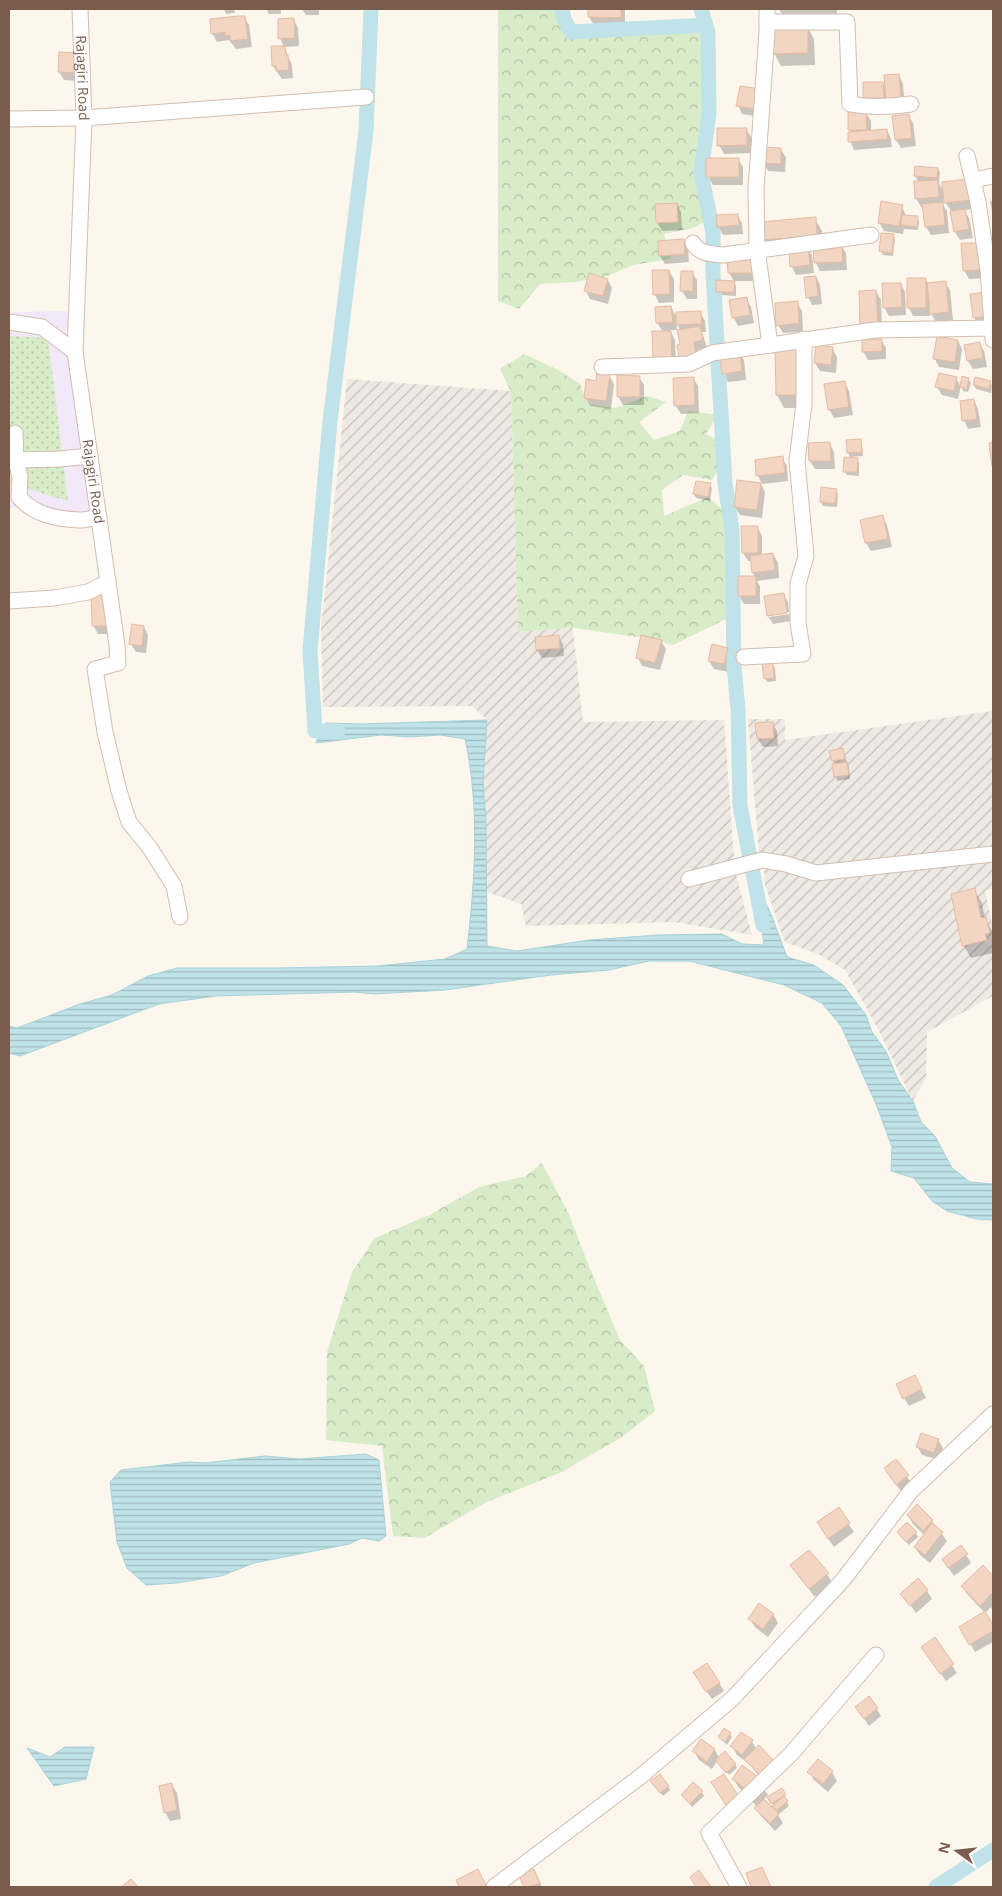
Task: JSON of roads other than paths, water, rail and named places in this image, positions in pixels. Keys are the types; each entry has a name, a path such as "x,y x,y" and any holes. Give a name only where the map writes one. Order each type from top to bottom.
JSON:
{"street":[{"name":"Rajagiri Road","path":"80,9 84,118 75,352 118,663 94,669 105,732 119,791 130,822 150,848 174,886 180,917"},
{"path":"770,344 757,249 756,189 767,15 847,22 850,104 883,108 911,104"},
{"path":"9,119 84,118 366,97"},
{"path":"602,367 689,364 718,352 875,330 993,332 988,270 973,180 967,156"},
{"path":"973,180 993,176"},
{"path":"693,244 697,250 705,254 723,256 757,249 871,235"},
{"path":"9,322 42,327 75,352"},
{"path":"744,657 803,654 798,623 798,584 806,556 797,461 804,404 804,339"},
{"path":"14,433 16,460 20,477 20,497 26,504 43,515 81,520 99,517"},
{"path":"16,460 90,456"},
{"path":"9,601 54,598 88,592 108,582"},
{"path":"689,879 762,860 786,864 816,873 993,854"},
{"path":"495,1887 641,1776 732,1699 843,1580 911,1490 993,1414"},
{"path":"739,1887 709,1833 791,1754 876,1655"}],"water":[{"path":"487,720 483,782 486,820 487,946 517,951 589,940 658,935 722,934 742,944 764,945 756,882 771,914 787,957 814,965 843,985 866,1015 872,1032 886,1051 898,1080 913,1101 921,1122 935,1136 952,1168 970,1182 993,1184 993,1220 976,1219 947,1211 932,1201 914,1178 891,1171 892,1147 876,1104 841,1026 822,1003 784,985 689,961 649,961 609,970 551,975 445,990 374,994 355,992 216,996 159,1004 20,1056 9,1053 9,1026 17,1028 80,1004 112,995 148,976 177,968 378,966 445,959 467,949 475,844 473,791 465,739 440,735 410,737 381,735 316,743 320,731 326,723 361,724"},
{"path":"366,1454 379,1460 386,1536 379,1541 362,1538 349,1544 254,1563 221,1576 176,1583 146,1585 127,1568 117,1542 110,1482 121,1470 265,1456 299,1459"},
{"path":"65,1747 94,1747 86,1779 54,1786 27,1748 50,1757"}],"waterway":[{"path":"338,731 315,731 310,651 330,421 366,131 371,9"},
{"path":"562,9 564,19 571,32 706,25"},
{"path":"701,9 708,32 709,113 701,173 713,233 713,273 725,484 732,530 734,666 738,709 740,806 763,925"},
{"path":"936,1887 993,1850"}]}
